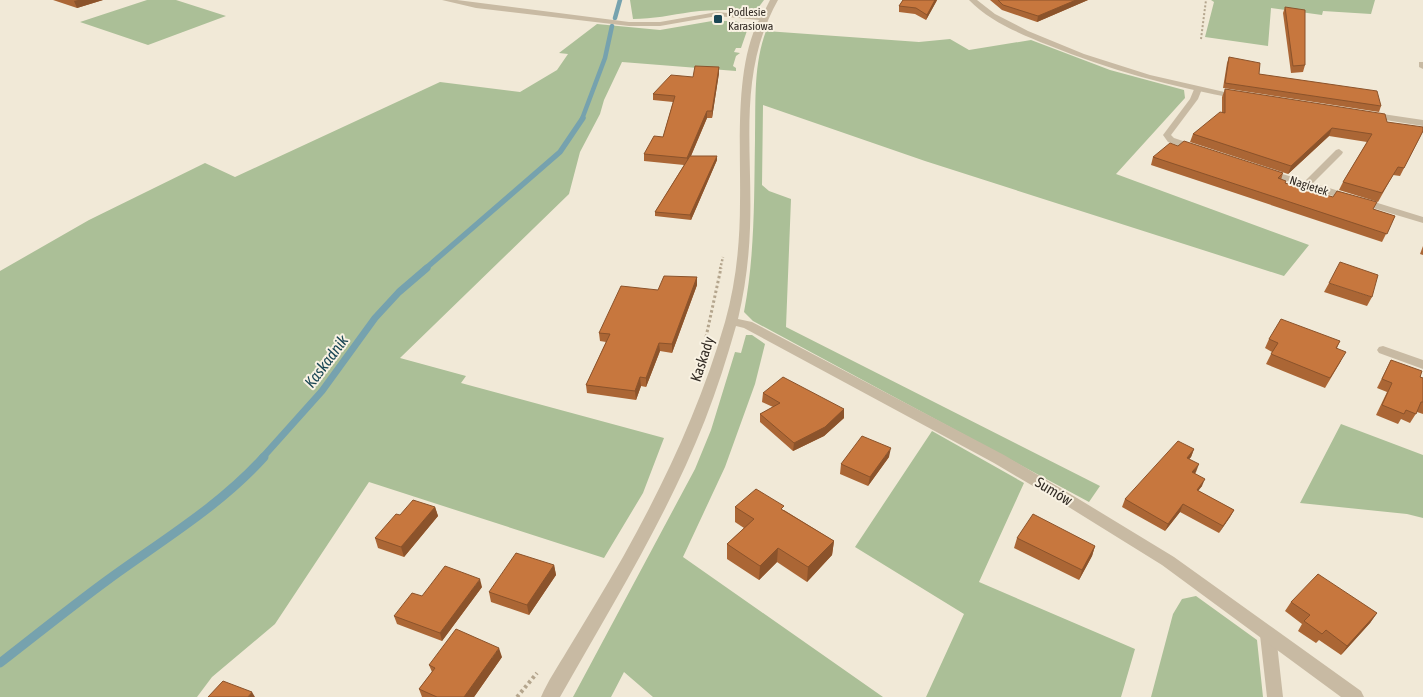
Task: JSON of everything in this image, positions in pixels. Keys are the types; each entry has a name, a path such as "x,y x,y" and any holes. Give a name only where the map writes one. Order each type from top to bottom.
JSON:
{"street":[{"path":"446,0 476,6 629,24 660,24 717,14 764,18"},
{"name":"Kaskady","path":"550,697 670,482 709,392 732,321 741,272 745,229 748,73 752,51 764,18 774,0"},
{"path":"973,0 998,19 1052,45 1101,64 1145,77 1245,97"},
{"path":"1357,113 1423,123"},
{"name":"Sumów","path":"732,321 748,325 999,458 1168,561 1355,697"},
{"path":"1383,350 1423,365"}],"lane":[{"path":"1198,89 1194,99 1167,135 1171,140 1207,152"},
{"path":"1306,185 1339,152"},
{"name":"Nagietek","path":"1261,170 1423,219"},
{"path":"1268,635 1275,697"}],"path":[{"path":"1201,39 1206,0"},
{"path":"705,340 724,252"},
{"path":"517,697 530,684 541,668"}],"green space":[{"path":"147,0 176,0 226,16 148,45 80,22"},
{"path":"630,0 764,0 758,8 700,11 655,18 633,19"},
{"path":"1211,0 1375,0 1371,14 1323,11 1322,15 1271,8 1268,46 1205,37 1214,2"},
{"path":"712,21 734,21 749,25 741,48 736,48 734,52 740,53 736,56 733,66 736,68 736,71 622,62 604,100 600,114 580,152 569,194 400,358 466,376 461,383 664,438 643,493 604,558 369,482 275,624 212,677 197,697 0,697 0,271 89,220 205,163 235,177 440,82 520,92 557,70 568,54 559,53 597,24 660,30"},
{"path":"766,31 919,42 950,39 969,50 1031,40 1110,70 1184,90 1185,98 1116,174 1309,245 1284,276 925,161 763,105 762,185 769,191 791,199 786,327 1100,486 1089,502 753,321 744,312 748,291 753,226 757,71"},
{"path":"746,335 752,335 765,344 755,384 725,467 683,557 883,697 653,697 624,672 611,697 573,697 695,469 711,430 735,352 741,353"},
{"path":"1341,424 1423,455 1423,518 1407,514 1300,503"},
{"path":"932,431 1024,483 979,582 1135,649 1121,697 926,697 964,614 855,547"},
{"path":"1196,596 1257,640 1263,697 1151,697 1173,614 1182,599"}],"building":[{"path":"903,0 935,0 927,15 916,8 899,6"},
{"path":"998,0 1076,0 1038,16 1003,5"},
{"path":"1285,7 1305,10 1305,65 1293,66"},
{"path":"1229,57 1260,63 1259,74 1377,91 1381,106 1225,83"},
{"path":"695,66 719,67 712,111 707,111 687,158 644,154 654,136 663,137 675,96 653,94 671,75 693,77"},
{"path":"1225,89 1385,114 1387,122 1423,127 1423,131 1404,168 1398,167 1382,193 1343,182 1372,134 1332,128 1291,166 1193,134 1220,112 1225,113"},
{"path":"1184,141 1283,173 1278,178 1286,181 1285,183 1333,197 1337,191 1377,202 1373,209 1395,216 1387,234 1153,157 1170,143 1178,146"},
{"path":"690,156 717,156 690,215 655,212"},
{"path":"1340,262 1378,275 1372,297 1329,283"},
{"path":"664,276 697,277 672,344 659,343 646,378 640,377 635,391 586,385 610,334 599,333 621,286 658,290"},
{"path":"1281,319 1340,341 1336,348 1346,352 1330,378 1271,354 1278,343 1269,339"},
{"path":"1391,360 1422,371 1420,377 1423,378 1423,402 1421,402 1416,414 1406,410 1404,414 1382,405 1392,383 1382,379"},
{"path":"783,377 844,409 825,427 794,443 760,414 780,403 763,393"},
{"path":"862,436 891,448 870,477 841,464"},
{"path":"1178,441 1194,449 1187,458 1199,464 1192,472 1205,479 1197,490 1234,510 1223,526 1183,504 1168,524 1125,499"},
{"path":"756,489 784,506 781,509 834,541 808,567 778,548 760,566 727,544 754,519 735,507"},
{"path":"413,500 435,507 401,547 375,538 396,514 400,515"},
{"path":"1033,514 1095,546 1082,570 1017,538"},
{"path":"516,553 554,565 527,605 489,592"},
{"path":"445,566 480,579 440,633 394,616 412,593 422,596"},
{"path":"1318,574 1377,613 1347,646 1326,630 1322,634 1304,621 1310,615 1291,602"},
{"path":"456,629 499,648 464,697 437,697 419,689 435,668 429,665"},
{"path":"223,681 252,692 248,697 208,697"}],"waterway":[{"name":"Kaskadnik","path":"615,18 620,0"},
{"name":"Kaskadnik","path":"582,119 605,58 612,26"},
{"name":"Kaskadnik","path":"425,269 560,152 583,118"},
{"name":"Kaskadnik","path":"262,458 322,391 375,318 399,292 427,268"},
{"name":"Kaskadnik","path":"0,663 95,589 190,522 229,491 264,457"}],"place":[{"name":"Podlesie Karasiowa","path":"718,19"}]}
